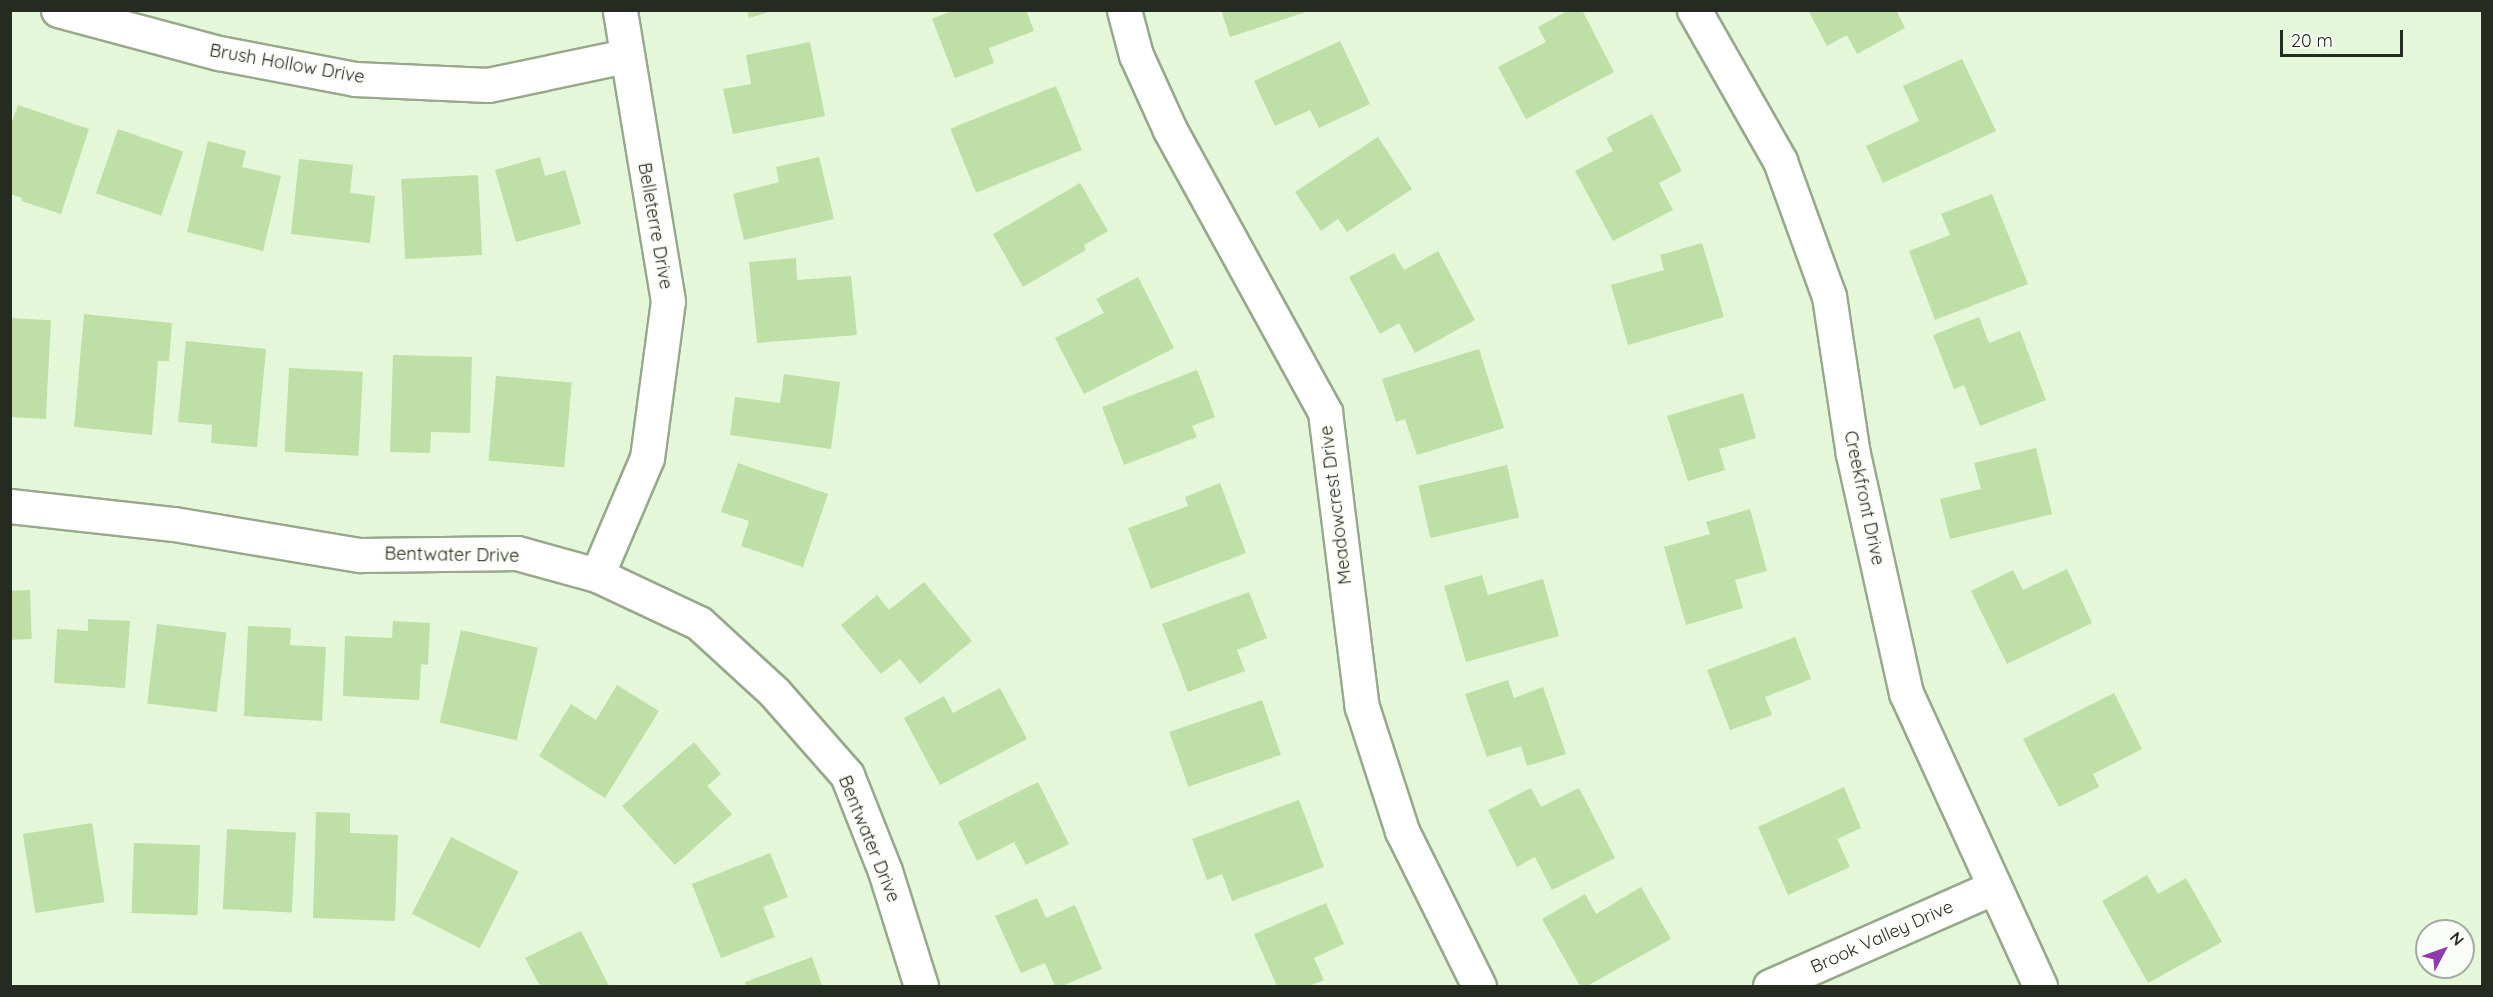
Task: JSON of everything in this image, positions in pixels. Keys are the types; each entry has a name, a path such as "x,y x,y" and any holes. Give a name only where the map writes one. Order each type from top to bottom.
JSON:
{"street":[{"name":"Brush Hollow Drive","path":"58,10 219,53 355,79 488,85 626,56"},
{"name":"Belleterre Drive","path":"597,575 647,458 668,301 620,10"},
{"name":"Meadowcrest Drive","path":"1124,10 1136,55 1170,130 1325,412 1362,707 1402,831 1479,987"},
{"name":"Creekfront Drive","path":"1694,10 1780,161 1829,296 1853,453 1906,693 2040,987"},
{"name":"Bentwater Drive","path":"10,506 174,524 360,555 517,553 597,575 699,623 775,693 847,775 885,871 921,987"},
{"name":"Brook Valley Drive","path":"1770,987 1994,887"}],"building":[{"path":"747,10 772,10 772,11 749,18"},
{"path":"954,10 1026,10 1034,31 989,48 994,63 955,78 932,19"},
{"path":"1221,10 1309,10 1309,11 1230,37"},
{"path":"1569,10 1582,10 1614,72 1526,119 1498,67 1546,42 1538,27"},
{"path":"1808,10 1896,10 1905,28 1857,54 1847,35 1827,46"},
{"path":"1340,41 1370,104 1319,128 1310,110 1275,126 1254,81"},
{"path":"810,42 825,116 733,134 723,89 751,84 746,55"},
{"path":"1962,59 1996,131 1883,183 1866,146 1919,121 1903,86"},
{"path":"1056,86 1082,150 976,193 950,129"},
{"path":"18,105 89,129 61,214 21,201 22,198 10,194 10,127"},
{"path":"1652,114 1682,171 1659,183 1673,210 1613,241 1575,171 1613,151 1606,138"},
{"path":"118,129 183,151 161,216 96,193"},
{"path":"1378,137 1412,189 1347,232 1338,219 1321,231 1295,192"},
{"path":"208,141 246,151 242,167 281,176 263,251 187,232"},
{"path":"540,157 545,176 565,170 581,224 516,242 495,170"},
{"path":"819,157 834,219 744,240 733,194 779,182 776,167"},
{"path":"299,159 353,165 350,193 375,196 370,243 291,234"},
{"path":"478,175 482,255 405,259 401,179"},
{"path":"1080,183 1108,231 1084,245 1086,250 1023,287 993,234"},
{"path":"1992,194 2028,284 1935,320 1909,251 1950,235 1941,214"},
{"path":"1702,243 1724,317 1628,345 1611,285 1664,270 1660,255"},
{"path":"1438,251 1475,320 1415,353 1399,323 1380,334 1349,277 1394,253 1404,270"},
{"path":"796,258 797,280 851,276 857,335 757,343 749,262"},
{"path":"1138,277 1174,348 1084,394 1055,338 1104,313 1096,299"},
{"path":"84,314 172,323 169,361 158,361 152,435 74,427"},
{"path":"1979,317 1989,343 2020,331 2046,400 1980,426 1964,385 1954,389 1933,335"},
{"path":"10,318 51,320 46,419 10,417"},
{"path":"186,341 266,349 257,447 211,443 212,425 178,422"},
{"path":"1479,349 1504,428 1417,455 1405,419 1396,422 1382,379"},
{"path":"393,355 472,357 470,433 431,432 430,453 390,452"},
{"path":"289,368 363,372 359,456 285,452"},
{"path":"1197,370 1215,417 1192,426 1197,437 1124,465 1102,407"},
{"path":"784,374 840,382 831,449 730,435 735,397 780,403"},
{"path":"496,376 572,383 564,467 489,461"},
{"path":"1743,393 1756,438 1719,449 1725,470 1688,481 1667,416"},
{"path":"2036,448 2052,514 1950,539 1940,499 1981,489 1974,463"},
{"path":"738,463 828,494 803,567 741,546 749,521 721,512"},
{"path":"1507,465 1519,518 1430,538 1418,485"},
{"path":"1220,483 1246,553 1151,589 1128,528 1188,506 1185,497"},
{"path":"1750,509 1767,571 1735,580 1743,608 1686,625 1664,547 1710,534 1706,522"},
{"path":"2067,569 2092,623 2007,664 1971,591 2013,570 2023,590"},
{"path":"1482,575 1488,595 1543,579 1559,636 1466,662 1444,586"},
{"path":"924,582 972,641 920,684 900,659 881,674 841,625 877,595 889,610"},
{"path":"30,590 32,639 12,640 10,591"},
{"path":"1249,592 1267,638 1237,650 1245,671 1188,692 1162,624"},
{"path":"88,619 130,621 125,688 54,683 57,629 88,631"},
{"path":"393,621 430,623 428,665 421,664 419,700 343,696 345,636 392,638"},
{"path":"157,624 226,633 217,712 147,703"},
{"path":"248,626 291,628 290,645 326,647 322,721 244,716"},
{"path":"461,630 538,648 517,740 440,723"},
{"path":"1795,637 1811,679 1765,697 1772,715 1730,730 1707,670"},
{"path":"1508,680 1514,698 1543,687 1566,754 1527,766 1521,746 1487,757 1465,694"},
{"path":"617,685 659,711 605,798 539,756 571,704 596,720"},
{"path":"1000,688 1027,739 940,785 904,718 944,696 953,713"},
{"path":"2114,693 2142,749 2093,774 2099,787 2059,807 2023,739"},
{"path":"1262,700 1281,755 1188,787 1169,732"},
{"path":"694,742 721,774 707,786 732,814 675,865 622,806"},
{"path":"1038,782 1069,844 1026,865 1014,842 977,861 958,822"},
{"path":"1844,787 1861,828 1837,839 1850,867 1788,895 1758,827"},
{"path":"1531,788 1541,807 1579,788 1615,858 1552,890 1535,857 1517,867 1488,810"},
{"path":"1299,800 1324,867 1232,901 1222,874 1207,880 1192,839"},
{"path":"316,812 350,813 350,833 398,835 395,921 313,918"},
{"path":"92,823 105,902 35,913 23,834"},
{"path":"227,829 296,833 292,913 223,909"},
{"path":"451,837 519,872 480,948 412,914"},
{"path":"134,843 200,845 198,915 132,913"},
{"path":"770,853 788,897 763,907 775,937 721,958 692,884"},
{"path":"2147,875 2158,894 2186,878 2222,942 2148,983 2102,901"},
{"path":"1641,887 1671,939 1587,986 1580,986 1542,919 1585,894 1596,914"},
{"path":"1037,898 1046,918 1075,905 1102,969 1062,986 1055,986 1045,963 1021,973 995,916"},
{"path":"1326,903 1344,944 1314,958 1324,980 1309,986 1277,986 1254,934"},
{"path":"581,931 609,986 540,986 525,958"},
{"path":"812,957 822,986 746,986 745,982"}]}
